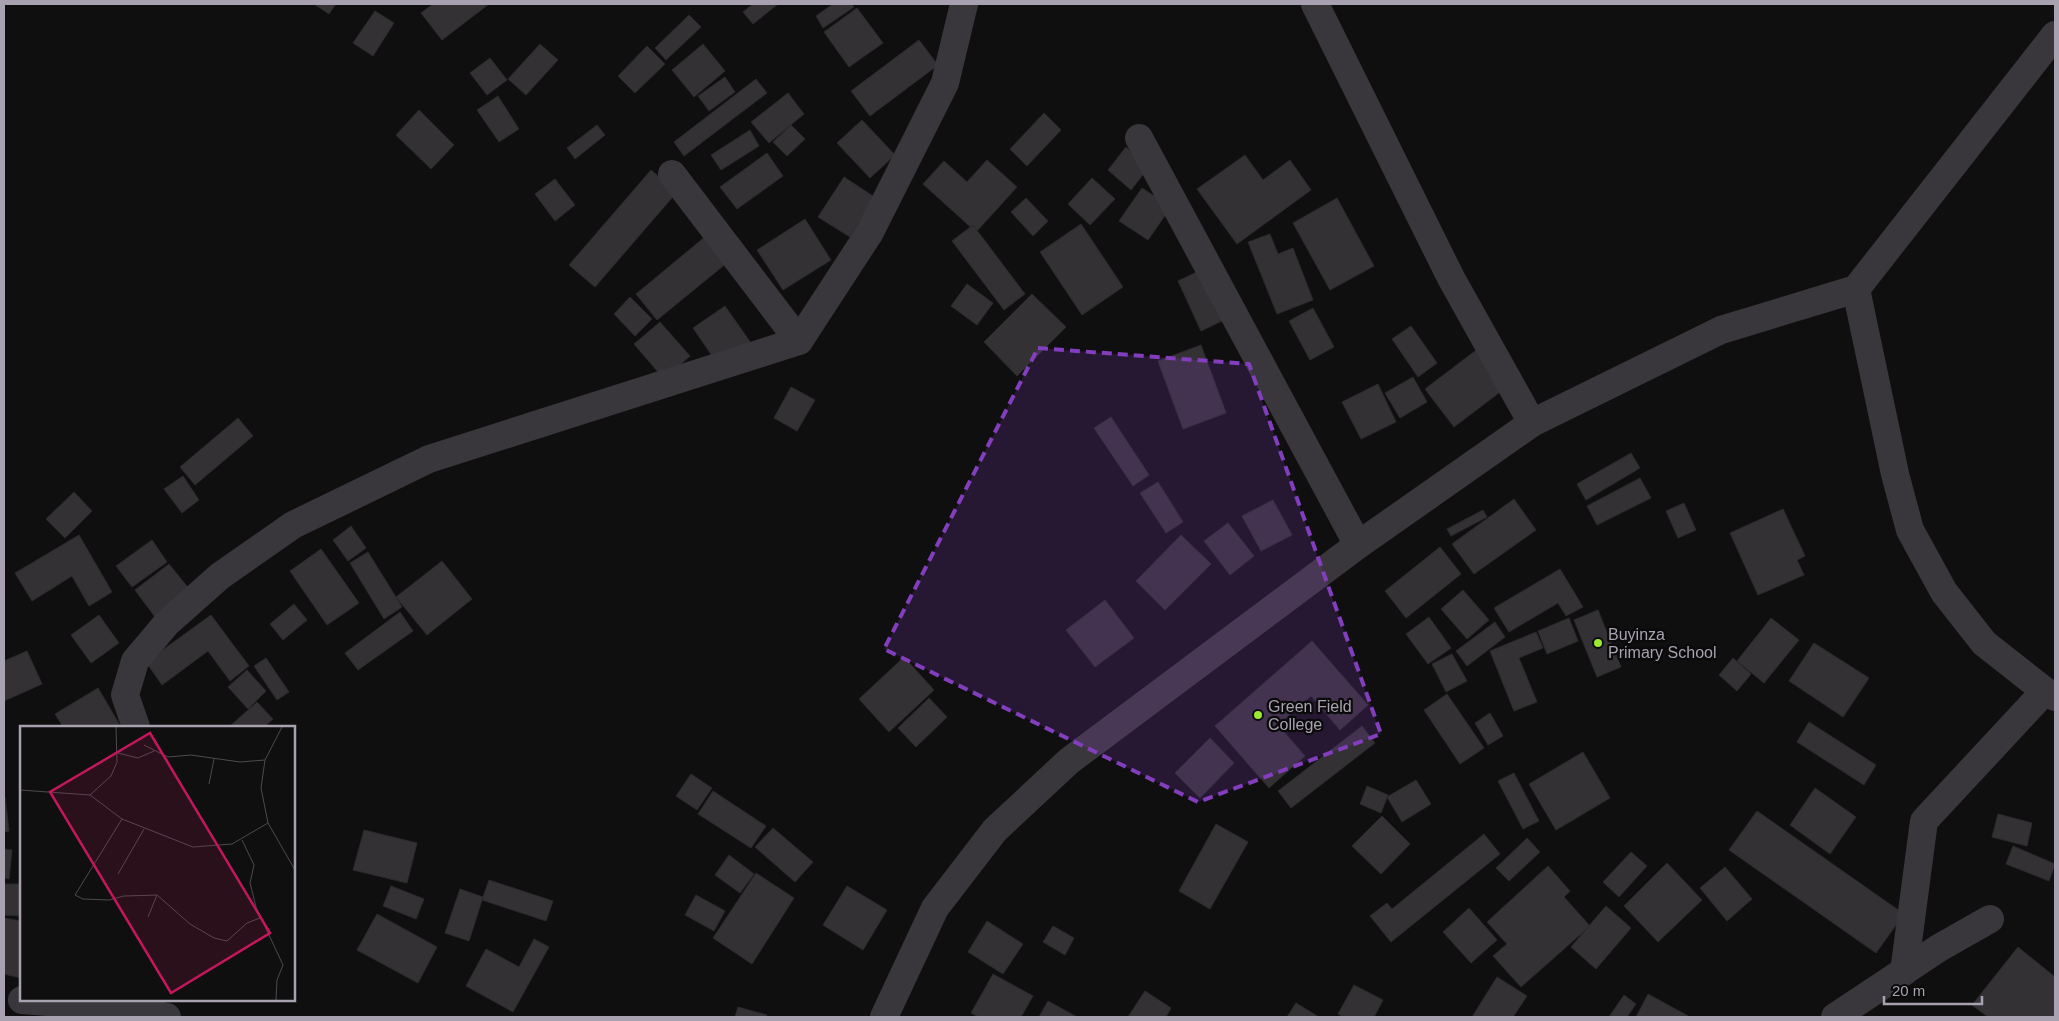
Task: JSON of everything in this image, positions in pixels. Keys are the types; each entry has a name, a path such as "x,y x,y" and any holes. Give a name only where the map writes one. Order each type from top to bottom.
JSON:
{"street":[{"path":"136,726 125,695 135,662 167,623 220,576 293,526 429,459 799,341 870,232 944,83 964,4"},
{"path":"1315,4 1451,278 1532,424"},
{"path":"884,1017 935,908 995,830 1069,761 1358,545 1532,424 1720,330 1856,289 2055,35"},
{"path":"1139,138 1358,545"},
{"path":"672,174 799,341"},
{"path":"1856,289 1895,474 1910,530 1944,592 1984,643 2050,694 1924,820 1904,972"},
{"path":"1835,1017 1939,948 1990,919"},
{"path":"4,998 20,1000"},
{"path":"35,1001 163,1011"}],"highlighted area":[{"path":"1038,348 1249,364 1381,734 1198,802 884,649"}],"building":[{"path":"314,4 336,4 329,14"},
{"path":"433,4 489,4 442,40 421,13"},
{"path":"753,4 778,4 753,24 743,12"},
{"path":"833,4 851,4 854,7 823,28 816,16"},
{"path":"857,8 883,43 849,67 824,32"},
{"path":"375,11 394,23 373,56 353,43"},
{"path":"689,15 701,27 666,60 655,48"},
{"path":"919,40 938,65 870,116 851,91"},
{"path":"540,44 558,60 526,95 508,79"},
{"path":"703,44 725,71 694,97 672,70"},
{"path":"647,46 665,64 635,93 618,76"},
{"path":"490,58 507,80 487,95 470,73"},
{"path":"725,77 735,92 709,111 698,96"},
{"path":"756,79 767,93 684,156 674,142"},
{"path":"788,93 804,114 769,143 751,122"},
{"path":"498,96 519,129 499,142 477,110"},
{"path":"419,110 454,145 431,169 396,135"},
{"path":"1044,113 1061,130 1027,166 1010,149"},
{"path":"862,120 895,155 870,178 837,143"},
{"path":"597,125 605,135 575,159 567,148"},
{"path":"791,125 805,139 787,156 773,142"},
{"path":"750,130 759,146 721,170 711,155"},
{"path":"1126,147 1149,167 1131,190 1108,170"},
{"path":"767,153 783,176 737,209 720,187"},
{"path":"1245,155 1263,180 1290,160 1311,190 1237,244 1197,189"},
{"path":"987,160 1017,187 976,232 923,184 944,161 967,182"},
{"path":"651,170 677,192 595,287 569,265"},
{"path":"844,177 876,198 850,237 818,217"},
{"path":"1092,178 1115,199 1090,225 1068,204"},
{"path":"555,179 575,205 555,221 535,194"},
{"path":"1142,188 1171,207 1148,240 1119,221"},
{"path":"1026,198 1048,221 1033,236 1011,212"},
{"path":"1337,198 1374,266 1330,290 1293,223"},
{"path":"805,219 831,260 783,290 757,250"},
{"path":"1081,224 1123,287 1082,315 1040,252"},
{"path":"973,225 1025,294 1004,310 952,241"},
{"path":"1270,234 1278,254 1293,248 1313,300 1277,314 1248,242"},
{"path":"706,236 728,262 657,320 636,294"},
{"path":"1203,269 1226,319 1201,331 1178,281"},
{"path":"967,284 993,303 977,325 951,306"},
{"path":"1032,294 1066,327 1017,376 984,342"},
{"path":"630,297 652,319 635,336 614,314"},
{"path":"725,306 751,343 719,366 693,328"},
{"path":"1313,308 1334,347 1310,360 1289,321"},
{"path":"660,322 690,356 664,379 634,344"},
{"path":"1411,326 1437,363 1418,377 1392,339"},
{"path":"1201,345 1226,413 1183,429 1158,361"},
{"path":"1479,348 1508,386 1454,427 1425,389"},
{"path":"1413,377 1427,402 1400,418 1385,393"},
{"path":"1378,384 1396,422 1361,439 1342,402"},
{"path":"791,387 815,400 797,431 774,418"},
{"path":"1111,417 1149,475 1133,486 1094,428"},
{"path":"238,418 253,436 195,485 180,467"},
{"path":"1631,453 1640,468 1586,500 1577,484"},
{"path":"183,476 199,500 182,513 164,489"},
{"path":"1640,478 1651,498 1597,525 1587,506"},
{"path":"1158,482 1183,522 1166,533 1140,493"},
{"path":"74,492 92,511 65,538 46,519"},
{"path":"1514,499 1536,530 1474,574 1452,544"},
{"path":"1273,500 1292,535 1261,551 1242,516"},
{"path":"1684,503 1696,530 1678,538 1666,511"},
{"path":"1783,509 1805,556 1797,560 1804,575 1758,595 1730,533"},
{"path":"1483,510 1487,517 1451,536 1447,529"},
{"path":"1228,523 1254,556 1230,575 1204,541"},
{"path":"351,526 366,548 348,561 333,540"},
{"path":"79,535 112,592 89,606 72,576 32,601 15,573"},
{"path":"1181,535 1211,564 1165,610 1136,581"},
{"path":"152,540 167,562 132,587 116,566"},
{"path":"1440,547 1461,574 1406,618 1385,591"},
{"path":"321,549 359,603 327,625 290,571"},
{"path":"368,552 402,607 384,619 350,563"},
{"path":"442,561 472,599 427,635 396,597"},
{"path":"169,564 190,590 155,617 135,590"},
{"path":"1560,569 1583,607 1566,616 1558,603 1509,632 1494,608"},
{"path":"1463,590 1489,620 1467,639 1441,609"},
{"path":"1105,600 1134,638 1095,667 1066,630"},
{"path":"294,604 307,620 283,640 270,624"},
{"name":"Buyinza Primary School","path":"1598,610 1621,667 1597,677 1574,620"},
{"path":"400,612 413,631 358,670 345,653"},
{"path":"99,615 119,643 91,663 71,635"},
{"path":"211,615 249,666 230,681 208,651 162,685 146,662"},
{"path":"1429,617 1451,648 1428,664 1406,634"},
{"path":"1569,618 1578,641 1547,654 1538,631"},
{"path":"1771,618 1799,640 1764,683 1737,661"},
{"path":"1495,622 1505,637 1467,666 1456,651"},
{"path":"1536,632 1543,648 1519,658 1537,702 1514,711 1490,651"},
{"name":"Green Field College","path":"1312,641 1368,705 1340,730 1311,696 1278,725 1305,756 1269,788 1215,726"},
{"path":"1814,643 1869,678 1843,717 1789,681"},
{"path":"27,651 42,684 4,701 4,661"},
{"path":"1452,654 1467,681 1446,692 1432,664"},
{"path":"904,657 934,690 889,732 859,699"},
{"path":"266,658 289,692 277,700 254,666"},
{"path":"1733,658 1751,674 1737,691 1719,675"},
{"path":"247,670 266,691 248,709 228,687"},
{"path":"98,688 120,726 62,726 55,714"},
{"path":"1447,694 1484,748 1460,764 1424,710"},
{"path":"929,698 947,717 916,747 898,728"},
{"path":"257,702 273,719 265,726 230,726"},
{"path":"1490,713 1503,736 1488,745 1475,723"},
{"path":"1809,722 1876,765 1864,785 1797,742"},
{"path":"1362,726 1375,743 1291,808 1278,791"},
{"path":"1210,738 1234,763 1200,798 1175,773"},
{"path":"1583,752 1610,798 1556,830 1529,784"},
{"path":"1514,773 1539,821 1523,829 1498,781"},
{"path":"691,774 712,788 697,810 676,796"},
{"path":"1416,780 1431,804 1402,822 1387,797"},
{"path":"1367,786 1388,795 1381,813 1360,804"},
{"path":"1815,788 1856,817 1830,854 1790,825"},
{"path":"713,791 766,826 751,848 698,814"},
{"path":"4,798 9,831 4,832"},
{"path":"1757,811 1904,914 1876,953 1729,850"},
{"path":"1998,814 2032,823 2027,846 1992,837"},
{"path":"1382,816 1410,844 1381,874 1352,846"},
{"path":"1216,824 1248,842 1210,909 1179,891"},
{"path":"773,828 813,862 795,882 755,847"},
{"path":"364,830 417,843 407,883 353,870"},
{"path":"1484,834 1500,854 1391,942 1370,916 1387,903 1392,909"},
{"path":"1527,838 1540,852 1509,881 1496,868"},
{"path":"2013,846 2055,864 2049,881 2006,864"},
{"path":"4,849 12,850 9,879 4,878"},
{"path":"1631,852 1647,866 1619,897 1603,882"},
{"path":"729,855 754,874 740,893 715,875"},
{"path":"1667,863 1702,900 1658,942 1624,906"},
{"path":"1548,866 1570,891 1564,897 1590,926 1521,987 1493,956 1507,944 1487,922"},
{"path":"1725,867 1752,899 1727,921 1700,888"},
{"path":"756,873 794,898 752,964 713,938"},
{"path":"489,880 553,901 546,921 482,900"},
{"path":"4,884 20,884 20,916 4,915"},
{"path":"391,886 424,899 416,919 383,906"},
{"path":"847,886 887,910 863,950 823,925"},
{"path":"460,889 483,897 469,941 445,933"},
{"path":"696,895 725,911 714,931 685,915"},
{"path":"1606,906 1631,928 1596,969 1571,947"},
{"path":"1469,908 1497,940 1471,963 1443,932"},
{"path":"377,914 437,947 418,983 357,950"},
{"path":"4,918 20,921 20,978 4,974"},
{"path":"987,921 1023,944 1003,974 968,952"},
{"path":"1053,926 1074,938 1065,955 1043,942"},
{"path":"534,939 549,947 513,1012 466,986 486,949 519,967"},
{"path":"2018,947 2055,977 2055,1017 1988,1017 1972,1005"},
{"path":"993,974 1033,996 1021,1017 979,1017 971,1013"},
{"path":"1497,977 1527,996 1513,1017 1472,1017"},
{"path":"1354,985 1383,1000 1374,1017 1344,1017 1338,1014"},
{"path":"1145,991 1171,1008 1166,1017 1128,1017"},
{"path":"1648,994 1690,1017 1636,1017"},
{"path":"1624,995 1636,1004 1627,1017 1609,1017"},
{"path":"1048,1001 1077,1017 1039,1017"},
{"path":"1296,1003 1319,1017 1287,1017"},
{"path":"738,1007 767,1015 766,1017 735,1017"}],"place":[{"name":"Buyinza Primary School","path":"1598,643"},
{"name":"Green Field College","path":"1258,715"}]}
